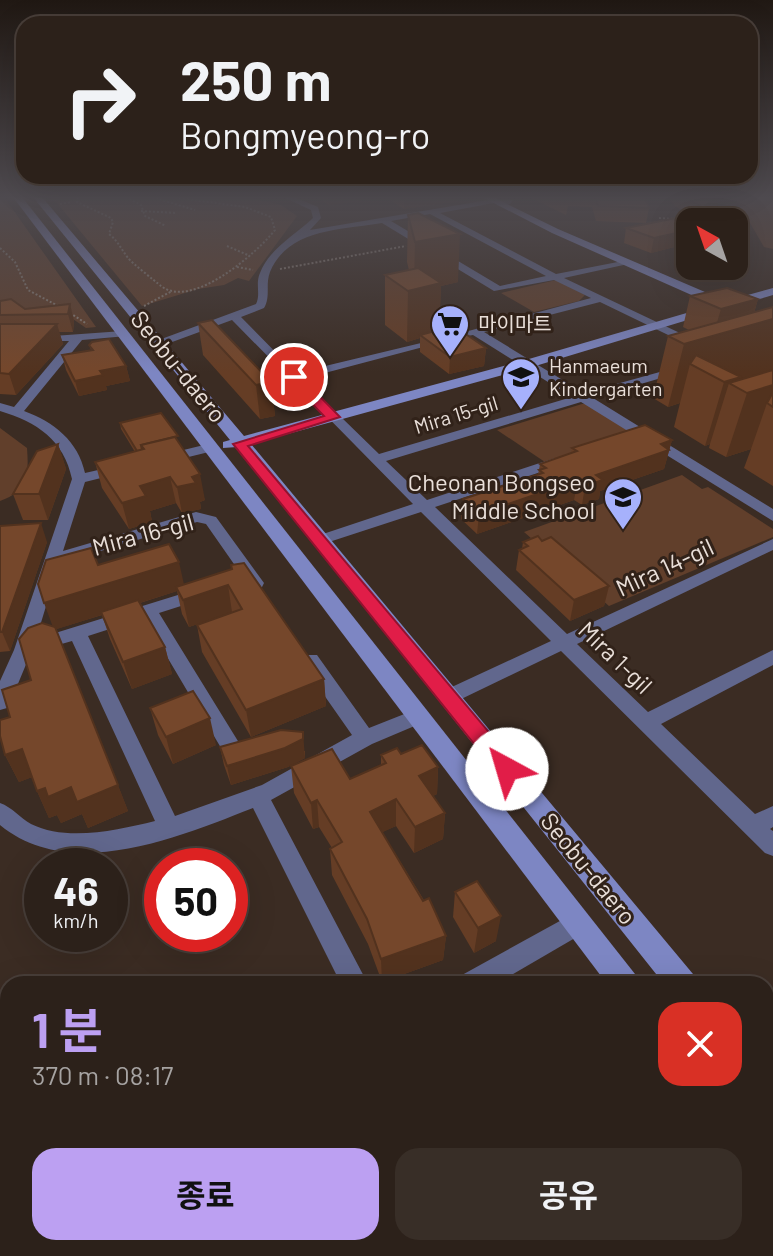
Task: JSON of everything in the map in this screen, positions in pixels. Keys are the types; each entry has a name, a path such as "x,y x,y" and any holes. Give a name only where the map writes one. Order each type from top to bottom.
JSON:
{"main road":[{"name":"Seobu-daero","path":"62,256 619,976"},
{"name":"Seobu-daero","path":"86,256 676,976"},
{"path":"612,256 734,305 773,317"},
{"path":"623,256 734,305 773,326"},
{"path":"208,448 240,444 734,305 773,291"}],"street":[{"path":"160,343 260,306 264,298 259,283 263,272 279,256"},
{"path":"442,256 498,289 625,262"},
{"path":"515,256 711,352"},
{"path":"294,377 600,299"},
{"name":"Mira 1-gil","path":"235,317 333,417 646,722 763,821 773,846"},
{"path":"475,331 581,398 634,437 773,516"},
{"path":"0,350 6,338 123,334"},
{"path":"17,411 79,337"},
{"name":"Mira 15-gil","path":"377,459 693,364"},
{"path":"0,407 45,423 65,442 77,466 79,479 208,448"},
{"path":"320,540 568,458"},
{"name":"Mira 16-gil","path":"0,703 23,650 79,479"},
{"name":"Mira 16-gil","path":"54,560 196,517 211,520 237,582 270,602"},
{"name":"Mira 14-gil","path":"448,697 773,544"},
{"path":"23,650 237,582"},
{"path":"149,611 234,752"},
{"path":"77,632 168,826"},
{"path":"296,639 365,738"},
{"path":"646,722 773,657"},
{"path":"0,812 10,824 42,839 79,843 136,837 258,796 365,738 417,717"},
{"path":"258,796 351,976"},
{"path":"485,976 578,923"}],"path":[{"path":"8,256 21,268 24,285 32,293 58,306 96,332"},
{"path":"126,256 162,287 172,291"},
{"path":"141,307 172,291 219,280 250,256"},
{"path":"279,269 356,256"},
{"path":"235,267 263,272"}],"shaded area":[{"path":"0,256 45,256 96,327 86,328 70,317 0,313"},
{"path":"100,256 268,256 249,281 238,278 224,285 198,289 142,306"},
{"path":"556,280 585,295 579,301 534,312 501,293"},
{"path":"589,404 630,431 630,435 545,462 497,430"},
{"path":"0,428 27,448 28,466 21,487 0,501"},
{"path":"682,475 702,489 708,487 773,529 773,537 609,606 524,532"}],"building":[{"path":"418,268 441,283 408,291 385,275"},
{"path":"727,288 758,299 721,309 690,296"},
{"path":"11,299 25,309 70,304 68,314 0,315 0,301"},
{"path":"773,307 773,319 684,344 668,336"},
{"path":"212,320 271,382 256,385 198,323"},
{"path":"0,324 57,324 9,374 0,373"},
{"path":"454,326 486,348 450,357 420,335"},
{"path":"109,339 126,366 100,371 103,375 75,381 62,355 93,350 89,345 92,342"},
{"path":"696,355 741,377 724,382 690,364"},
{"path":"773,370 773,385 747,393 729,383"},
{"path":"773,394 773,407 767,403"},
{"path":"161,413 178,436 141,445 142,450 137,451 120,423"},
{"path":"645,425 672,440 661,444 669,450 596,475 603,480 585,486 578,480 479,514 463,499 543,473 539,470 546,468 540,464 577,451 572,448"},
{"path":"175,437 200,474 192,477 196,483 177,487 170,477 140,486 146,496 122,503 95,462 144,449 141,445"},
{"path":"58,444 39,494 13,494 37,451"},
{"path":"41,523 2,632 0,632 0,526"},
{"path":"538,536 542,541 551,537 609,586 574,600 519,550 528,546 523,542"},
{"path":"169,544 179,562 44,603 38,584 46,560 91,548 98,565"},
{"path":"244,563 324,679 246,710 197,625 242,609 228,585 183,600 176,587 232,569 231,565"},
{"path":"138,600 165,647 123,662 101,612"},
{"path":"42,623 55,627 118,785 77,802 71,787 48,797 45,788 37,791 22,749 5,755 0,736 0,720 10,717 2,690 31,680 19,639 28,628"},
{"path":"193,691 210,718 166,737 150,708"},
{"path":"281,730 303,732 303,739 285,748 227,766 220,747"},
{"path":"422,745 438,767 419,776 445,813 415,827 396,799 370,812 423,901 429,898 446,936 381,959 367,919 330,849 342,842 317,800 311,803 291,766 332,749 350,779 386,763 381,755 397,748 401,754"},
{"path":"477,881 501,916 478,928 455,892"}],"place":[{"name":"마이마트","path":"450,358"},
{"name":"Hanmaeum Kindergarten","path":"521,411"},
{"name":"Cheonan Bongseo Middle School","path":"623,531"}],"route":[{"path":"294,377 333,417 240,444 507,769"}]}
